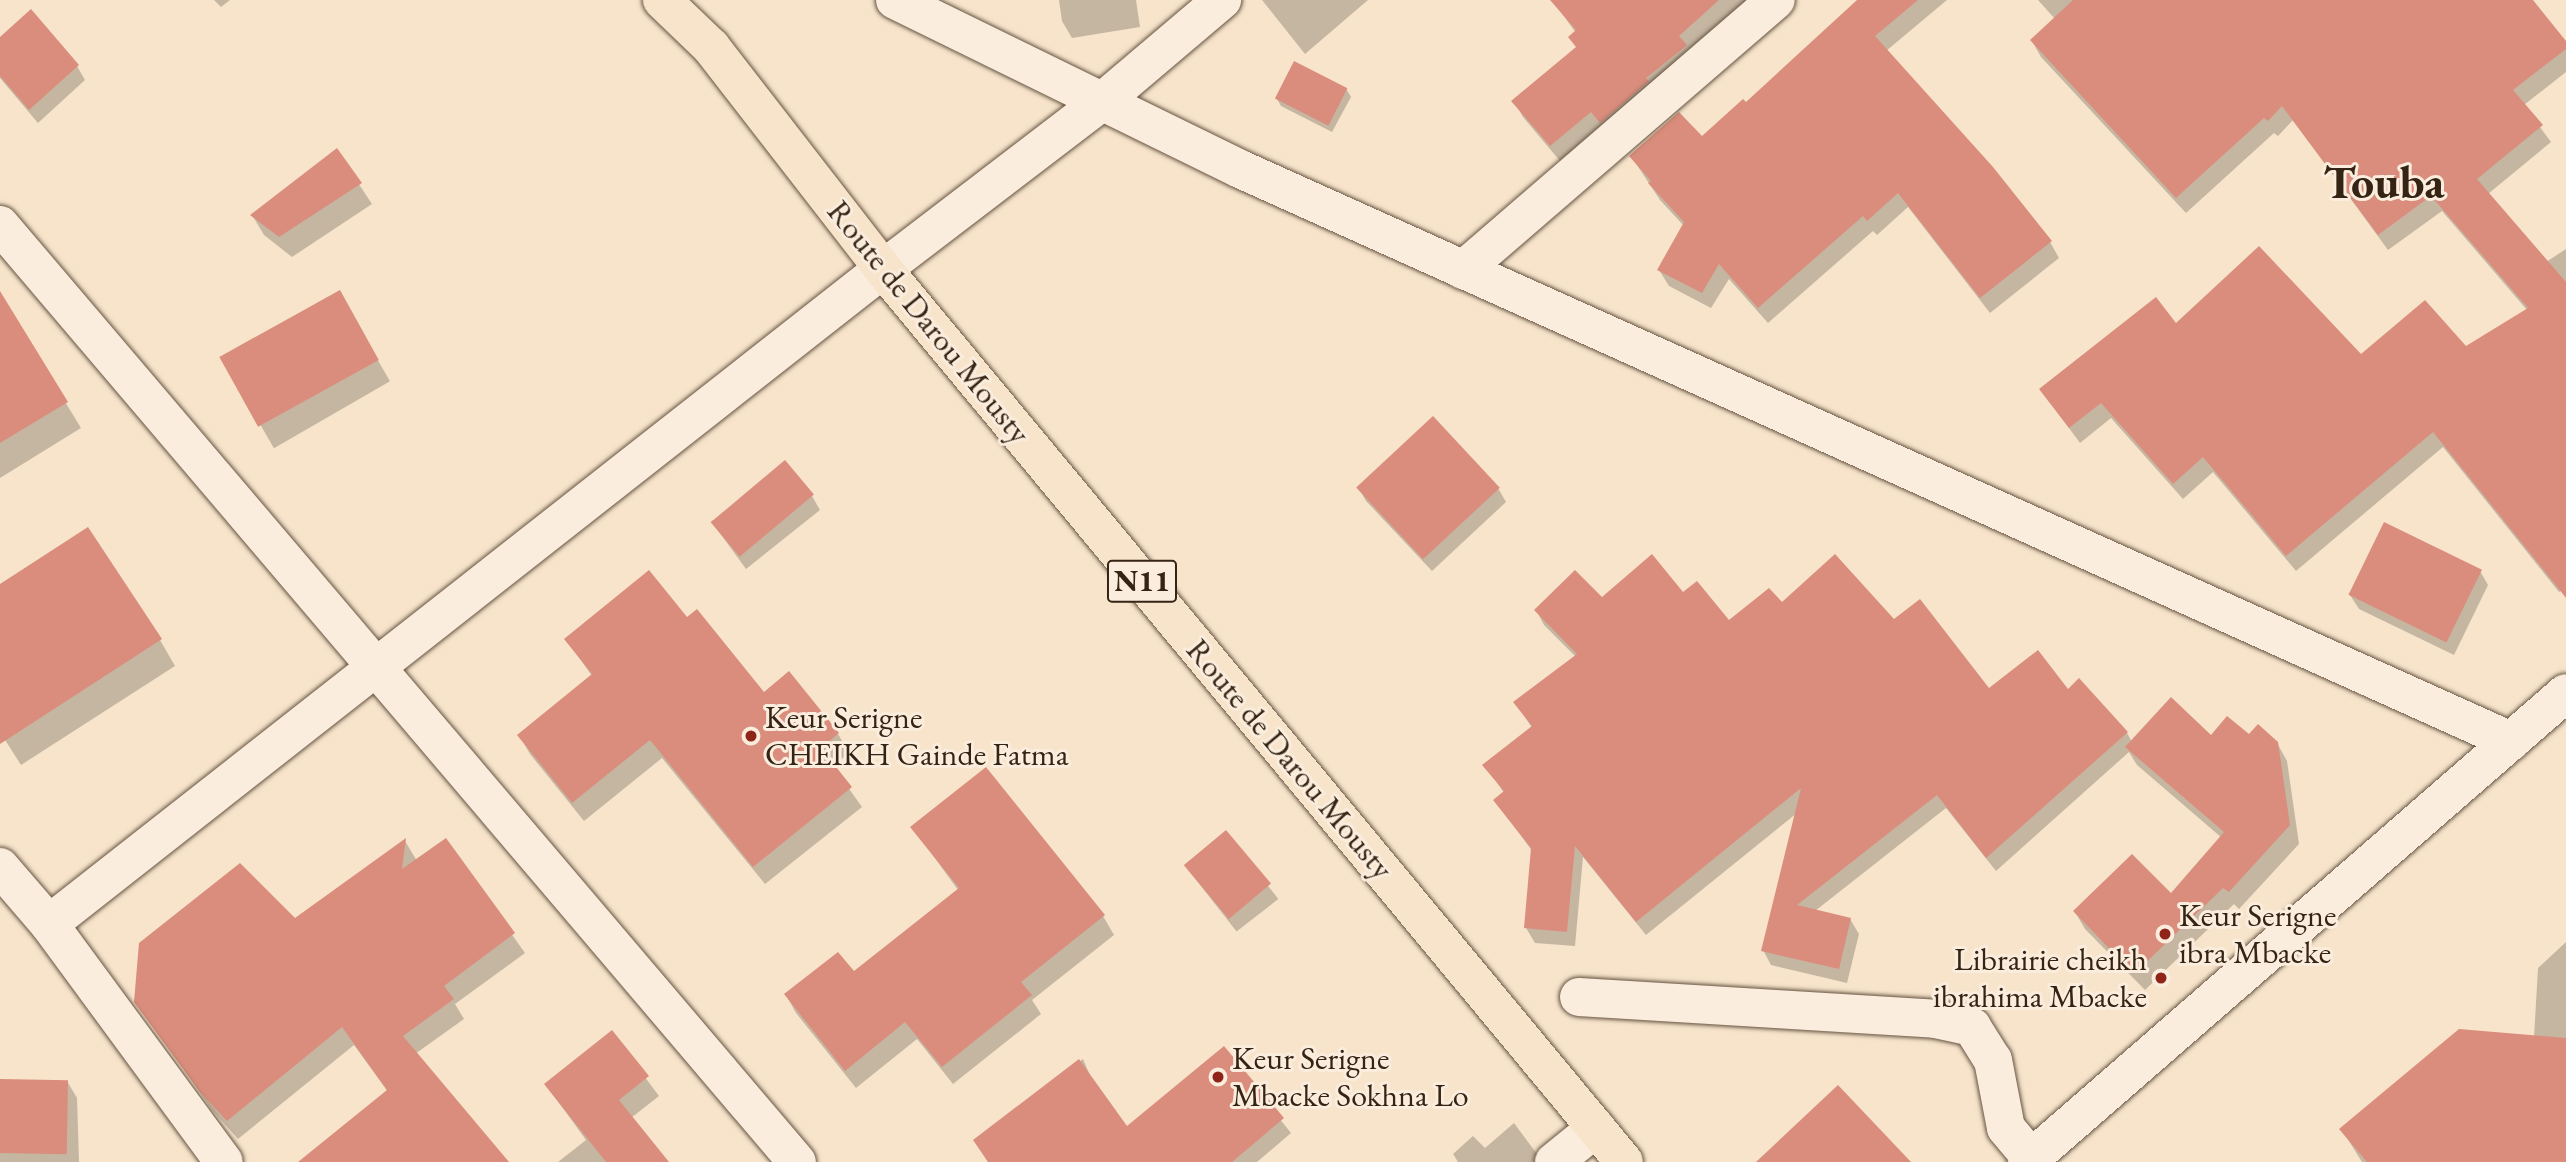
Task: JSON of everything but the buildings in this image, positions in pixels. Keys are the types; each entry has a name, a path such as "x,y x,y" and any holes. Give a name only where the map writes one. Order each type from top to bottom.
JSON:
{"main road":[{"name":"Route de Darou Mousty","path":"662,0 711,47 883,269 1624,1162"}],"street":[{"path":"895,0 1104,100 1240,169 2511,740"},
{"path":"49,924 376,670 883,269 1104,100 1222,0"},
{"path":"1463,270 1776,0"},
{"path":"0,225 797,1162"},
{"path":"1579,997 1935,1019 1972,1027 1993,1060 2006,1128 2029,1160 2566,693"},
{"path":"0,867 49,924 210,1157"},
{"path":"1554,1162 1596,1128"}],"place":[{"name":"Keur Serigne CHEIKH Gainde Fatma","path":"751,736"},
{"name":"Keur Serigne ibra Mbacke","path":"2165,934"},
{"name":"Librairie cheikh ibrahima Mbacke","path":"2161,978"},
{"name":"Keur Serigne Mbacke Sokhna Lo","path":"1218,1077"}],"district":[{"name":"Touba","path":"2384,182"}]}
